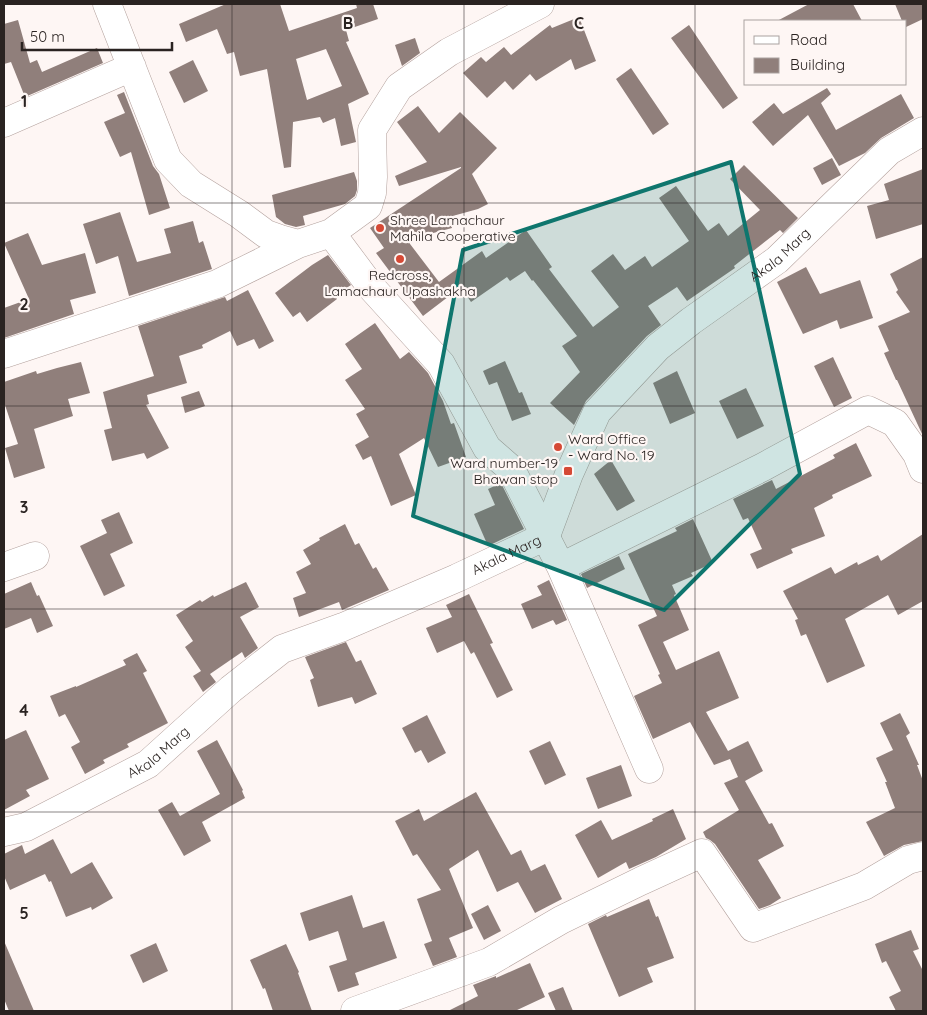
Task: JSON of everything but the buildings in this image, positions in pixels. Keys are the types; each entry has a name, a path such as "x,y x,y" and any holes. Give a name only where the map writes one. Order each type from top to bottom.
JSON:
{"street":[{"path":"107,4 168,160 191,184 239,214 266,234 280,240 298,244"},
{"path":"4,354 217,284 298,244 331,233 368,206 372,192 373,177 372,130 399,87 449,52 540,4"},
{"path":"4,123 132,67"},
{"name":"Akala Marg","path":"4,832 26,827 148,764 231,689 282,649 343,627 457,578 546,536 597,412 658,347 691,321 777,260 889,150 923,131"},
{"path":"331,233 372,288 441,364 487,448 511,469 561,567 649,769"},
{"path":"561,567 763,467 868,410 895,422 917,454 923,469"},
{"path":"4,567 35,556"},
{"path":"355,1011 490,962 561,920 702,854 753,928 864,886 908,860 923,856"}],"highlighted area":[{"path":"731,162 800,474 664,610 413,516 463,250"}],"place":[{"name":"Shree Lamachaur Mahila Cooperative","path":"380,228"},
{"name":"Redcross, Lamachaur Upashakha","path":"400,259"},
{"name":"Ward Office - Ward No. 19","path":"558,447"},
{"name":"Ward number-19 Bhawan stop","path":"568,471"}]}
